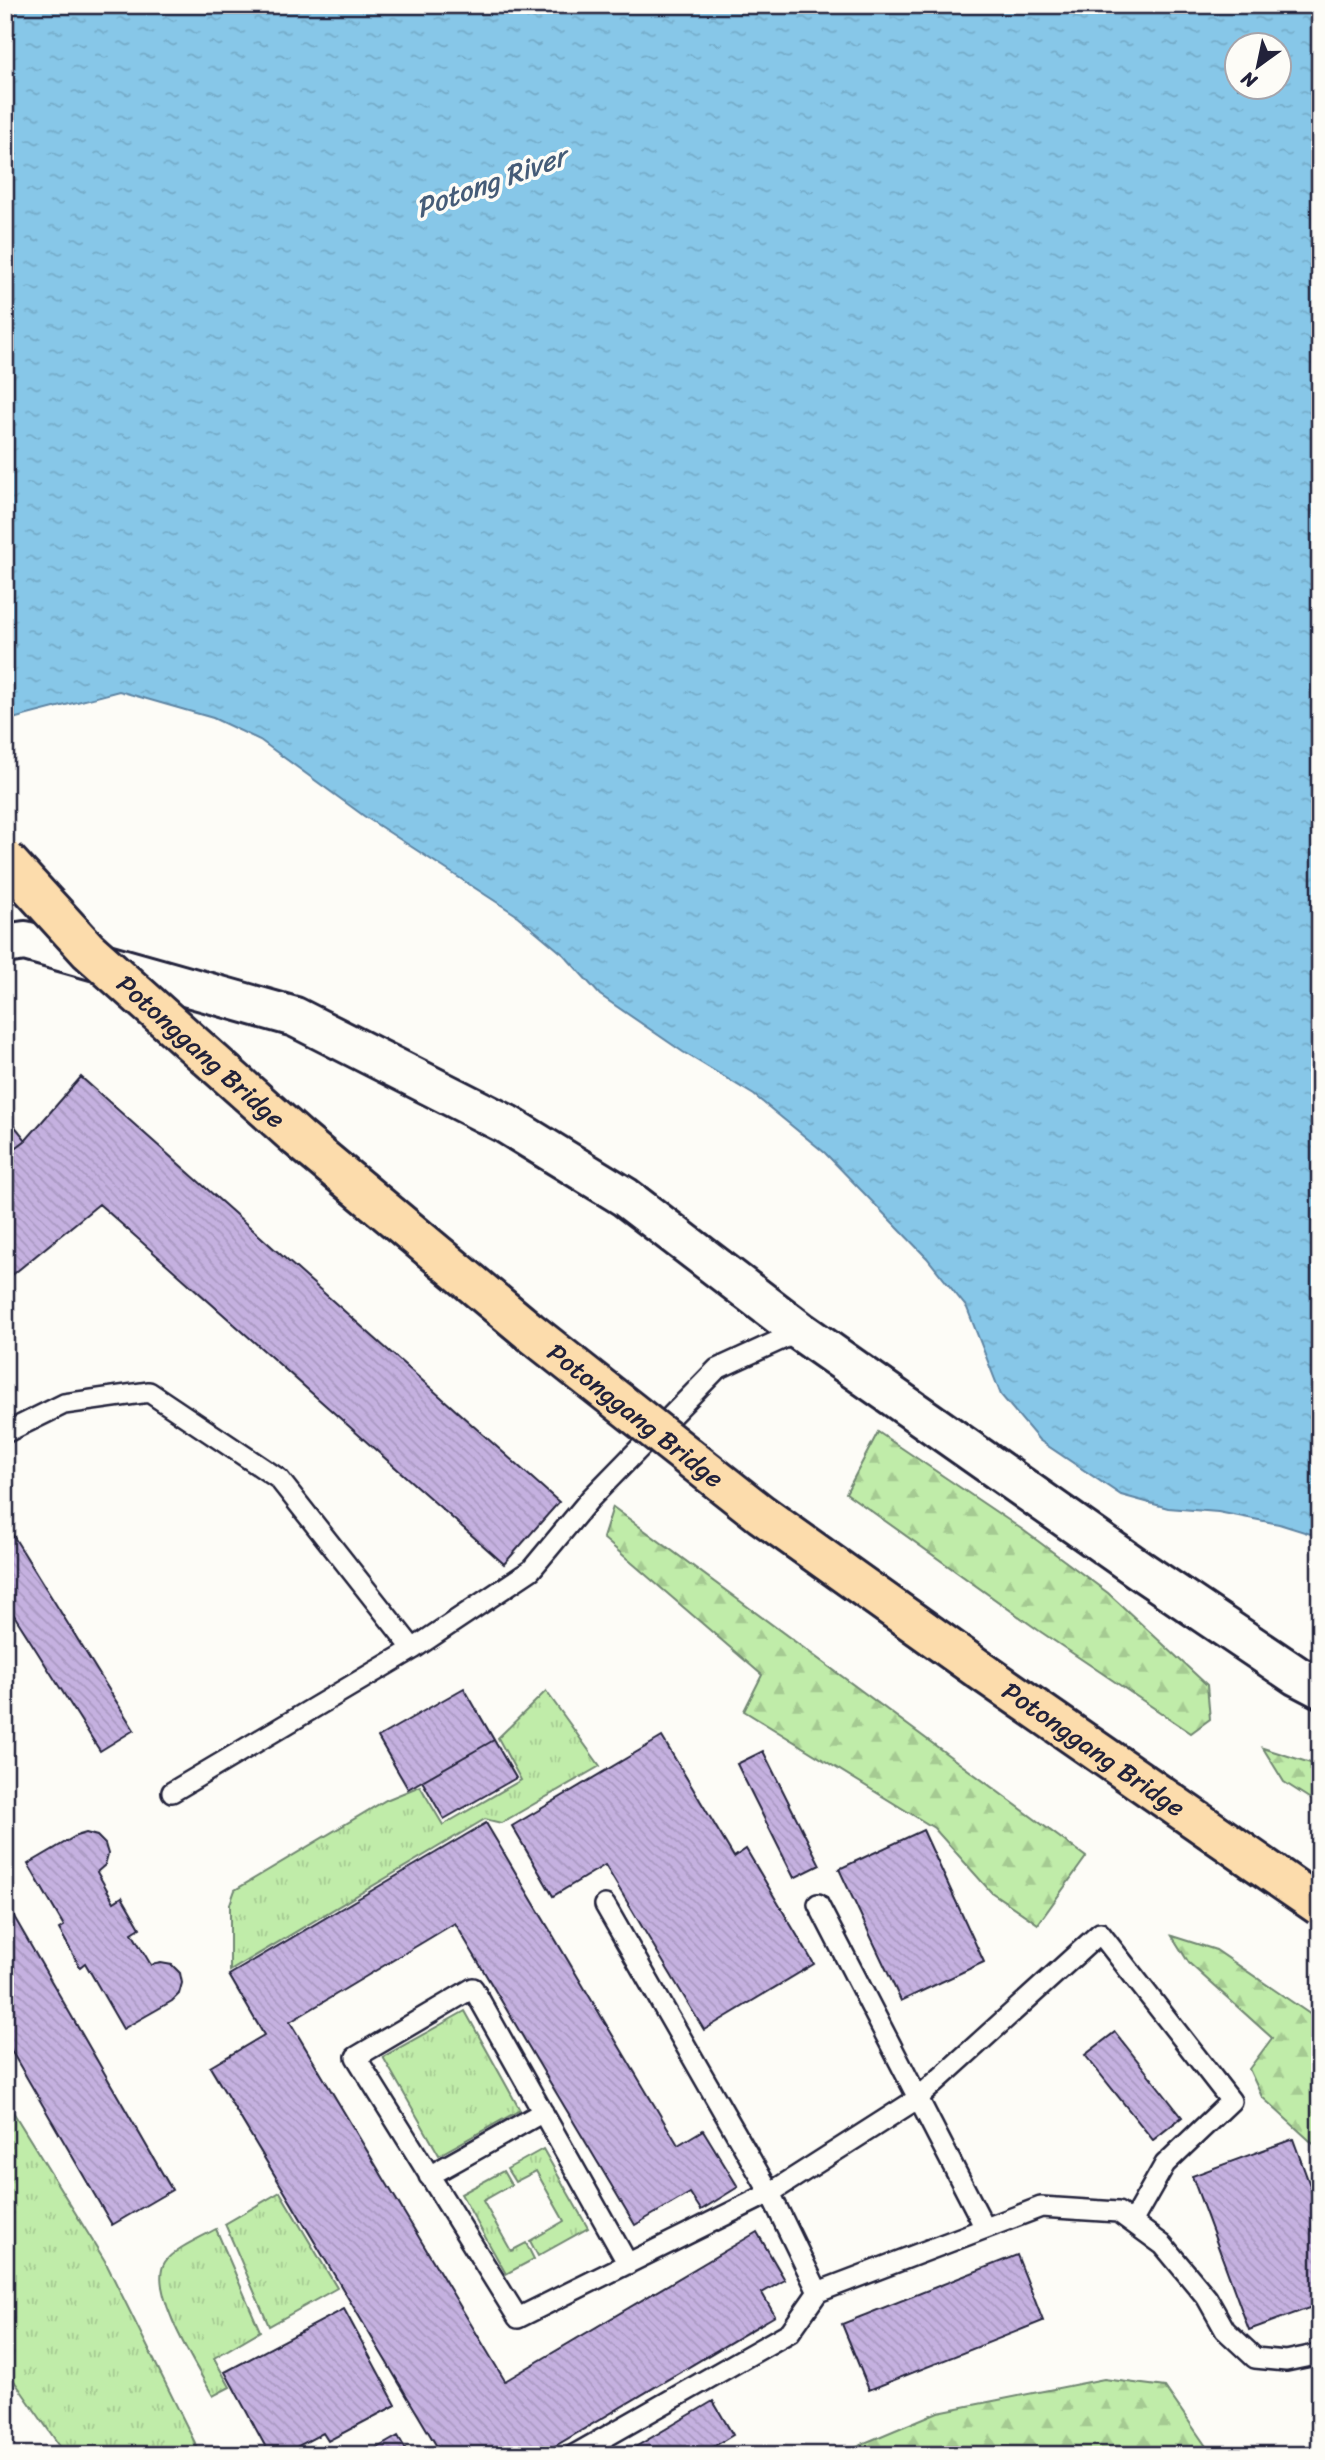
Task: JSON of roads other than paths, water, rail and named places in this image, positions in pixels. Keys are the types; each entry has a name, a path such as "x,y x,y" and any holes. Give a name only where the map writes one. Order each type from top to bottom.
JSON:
{"highway":[{"name":"Potonggang Bridge","path":"5,859 88,950 298,1138 540,1339 761,1514 1320,1906"}],"street":[{"path":"5,944 25,941 295,1017 506,1124 625,1197 800,1331 1140,1570 1297,1676 1320,1688"}],"lane":[{"path":"172,1792 413,1649 531,1570 590,1499 717,1369 800,1331"},
{"path":"5,1433 64,1404 149,1392 279,1479 413,1649"},
{"path":"818,1904 985,2228"},
{"path":"605,1905 770,2193 818,2291"},
{"path":"628,2264 473,1988 356,2057 518,2318 628,2264 770,2193 917,2099 1100,1933 1231,2101 1165,2164 1132,2222"},
{"path":"429,2176 543,2112"},
{"path":"574,2455 790,2332 818,2291 1041,2207 1118,2212 1163,2245 1207,2298 1225,2330 1255,2358 1286,2361 1320,2354"}],"water":[{"name":"Potong River","path":"5,5 1320,5 1320,1537 1279,1524 1218,1512 1168,1508 1121,1495 1039,1440 1001,1395 967,1308 927,1258 825,1153 754,1095 683,1052 600,995 564,955 515,914 364,816 260,740 213,718 119,691 5,721"}]}
